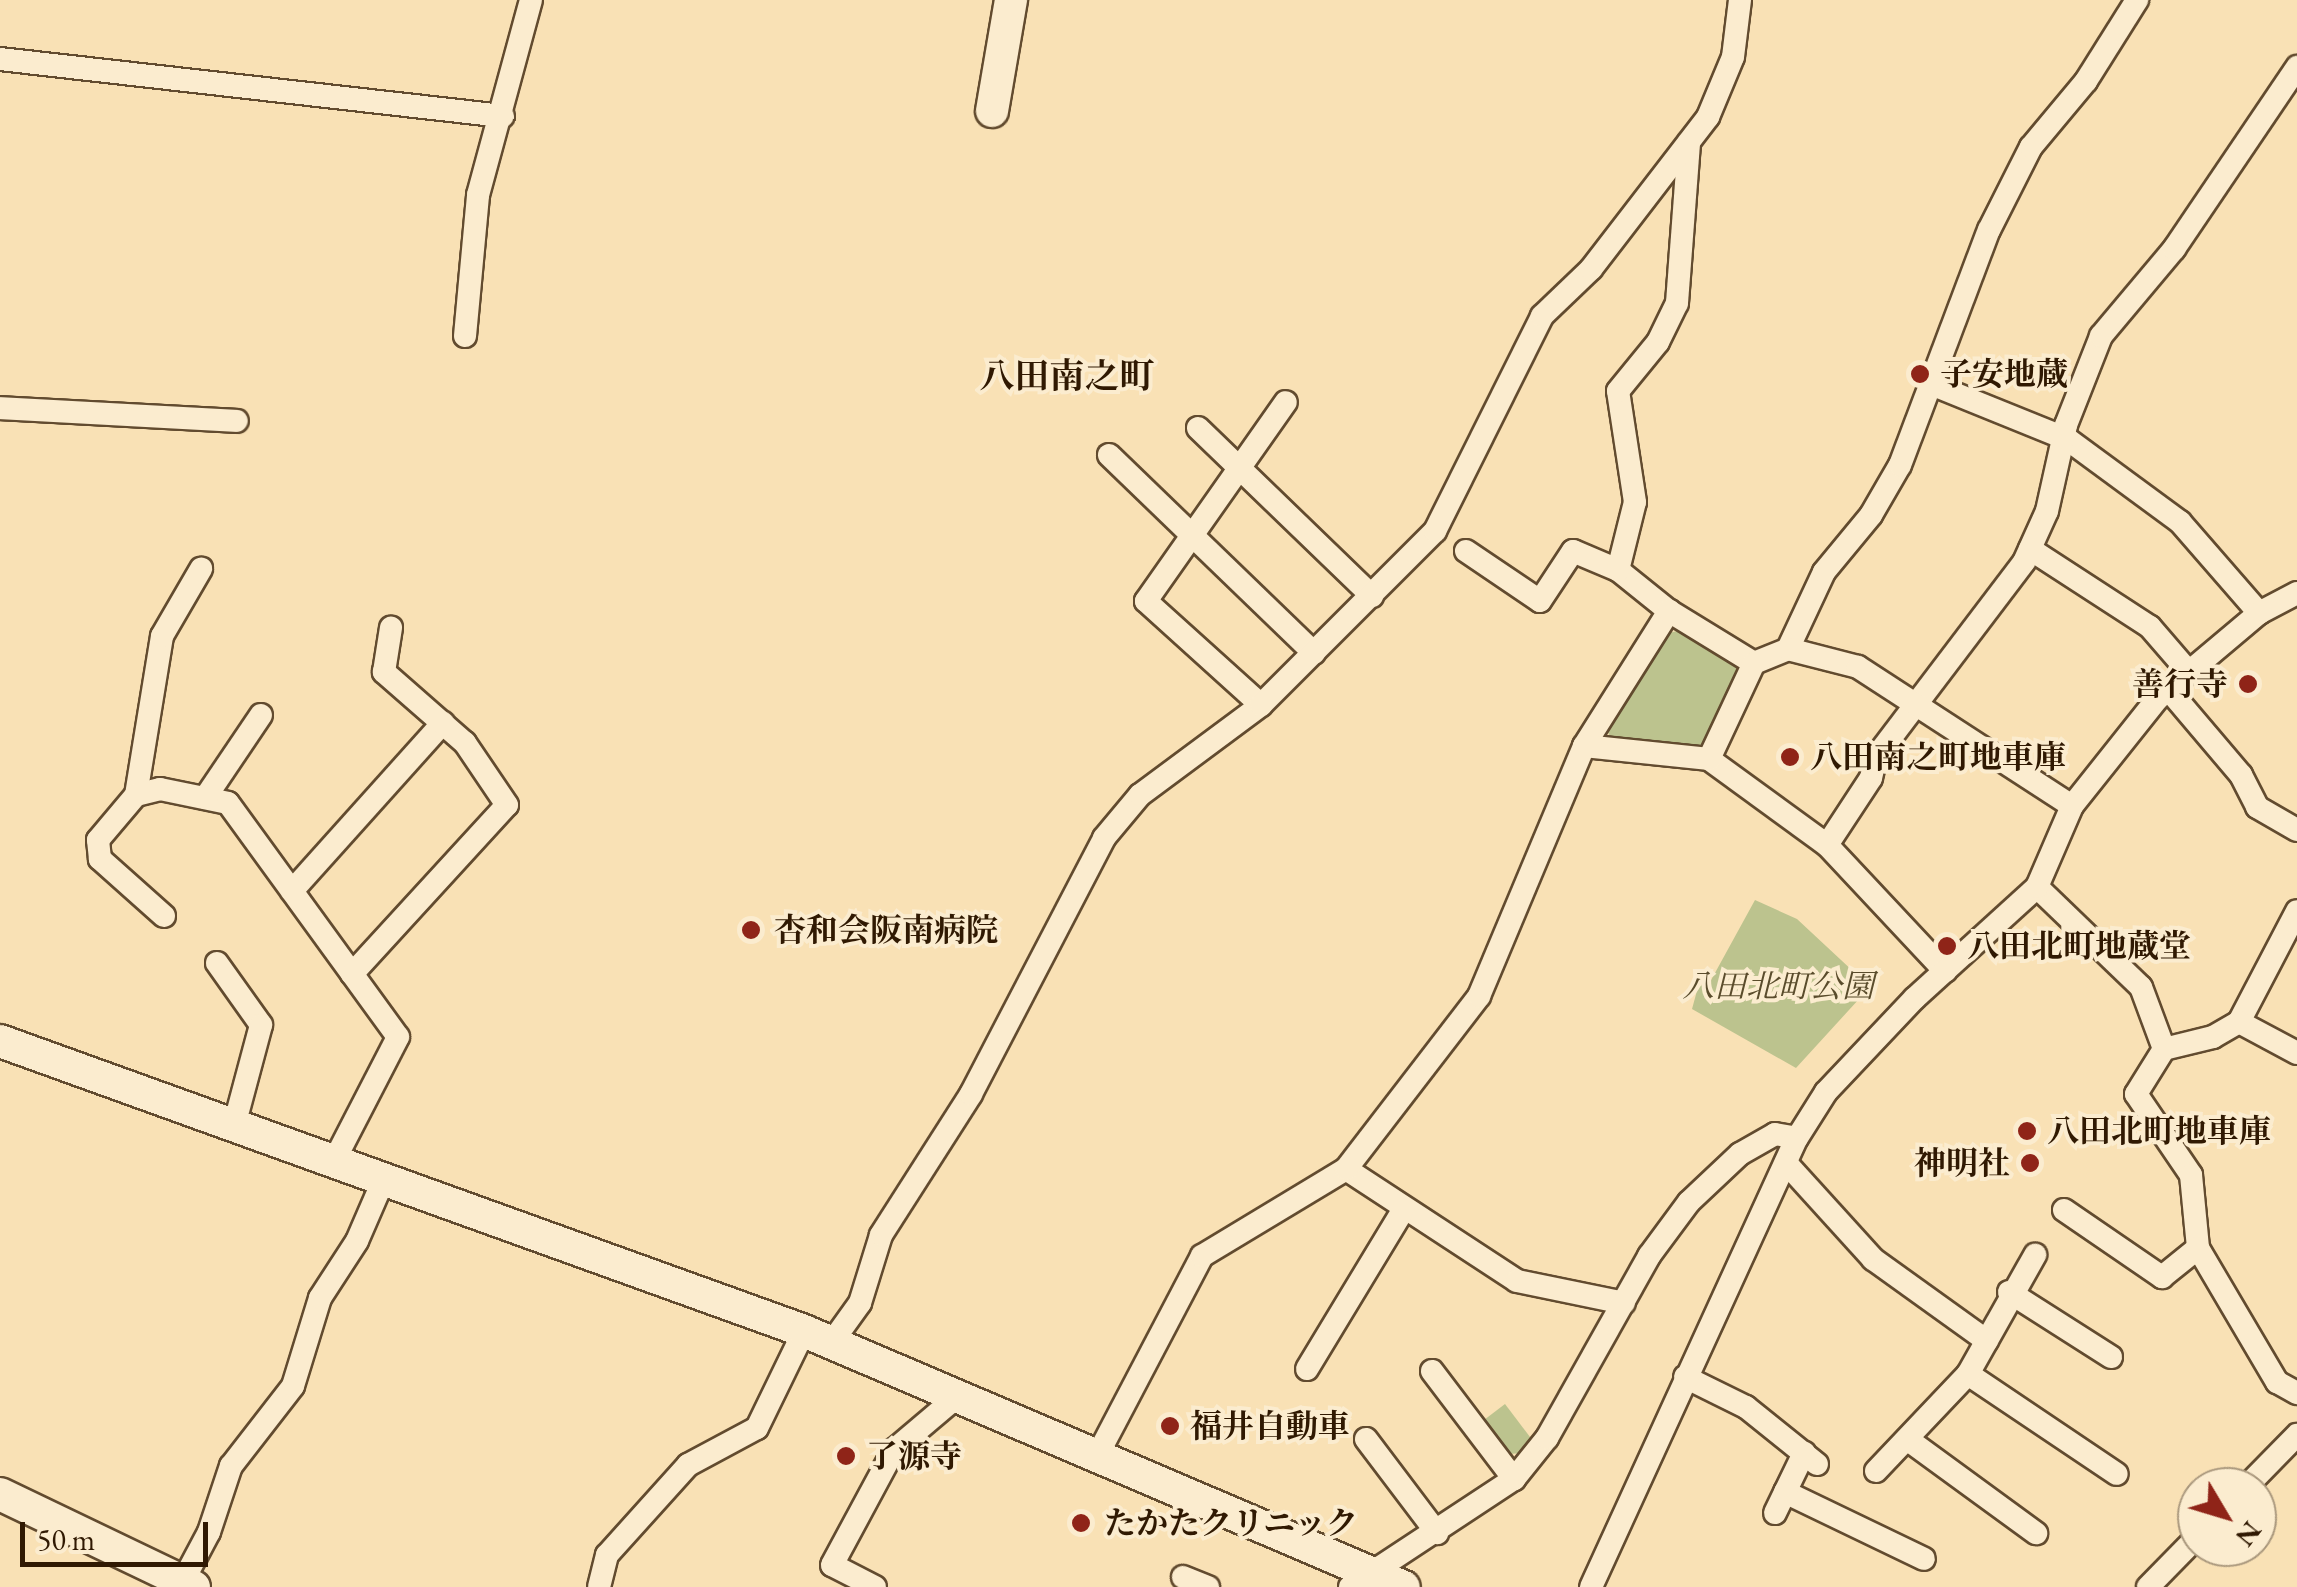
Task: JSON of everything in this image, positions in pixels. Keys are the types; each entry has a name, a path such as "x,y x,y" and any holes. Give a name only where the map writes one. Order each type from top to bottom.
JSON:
{"street":[{"path":"466,336 478,195 504,116 531,0"},
{"path":"992,111 1011,0"},
{"path":"598,1587 607,1554 688,1465 756,1428 818,1337 860,1303 881,1235 971,1094 1104,838 1140,796 1261,705 1435,531 1542,316 1591,269 1708,117 1734,57 1740,0"},
{"path":"1788,648 1824,572 1871,516 1900,465 1990,230 2030,147 2086,80 2138,0"},
{"path":"0,59 504,116"},
{"path":"1827,845 1871,778 1876,756 2030,548 2101,336 2174,249 2297,66"},
{"path":"1618,570 1635,502 1618,391 1658,342 1676,303 1690,142"},
{"path":"1931,384 2066,439 2180,522 2260,613"},
{"path":"1261,705 1146,601 1286,402"},
{"path":"0,408 237,421"},
{"path":"1198,428 1372,596"},
{"path":"1109,455 1314,653"},
{"path":"2030,548 2150,627 2188,672"},
{"path":"1466,551 1540,600 1573,551 1618,570 1668,611 1754,663"},
{"path":"164,916 100,859 98,840 136,795 162,636 201,568"},
{"path":"1591,1587 1797,1138 1826,1092 1945,971 2038,888 2072,806 2168,689 2260,613 2297,593"},
{"path":"1097,1456 1202,1256 1346,1168 1479,996 1584,746 1668,611"},
{"path":"352,974 507,804 442,723 384,672 390,628"},
{"path":"1709,759 1754,663 1788,648 1858,667 2072,806"},
{"path":"2168,689 2240,775 2257,807 2297,830"},
{"path":"206,798 261,715"},
{"path":"292,891 442,723"},
{"path":"1584,746 1709,759 1827,845 1945,971"},
{"path":"136,795 160,790 228,803 398,1038 333,1163"},
{"path":"2038,888 2140,987 2164,1049"},
{"path":"2297,912 2239,1022 2213,1037 2164,1049 2136,1094 2191,1175 2198,1248 2276,1382 2297,1394"},
{"path":"216,963 261,1025 234,1126"},
{"path":"2239,1022 2297,1053"},
{"path":"0,1041 818,1337 1097,1456 1362,1580 1404,1587"},
{"path":"1362,1580 1514,1478 1547,1438 1624,1303 1688,1202 1740,1154 1775,1134 1797,1138"},
{"path":"1786,1163 1873,1258 1987,1341"},
{"path":"1346,1168 1517,1281 1624,1303"},
{"path":"0,1494 189,1584 230,1466 293,1386 320,1298 358,1242 383,1181"},
{"path":"1307,1369 1404,1208"},
{"path":"2064,1210 2162,1278 2198,1248"},
{"path":"1876,1471 1968,1374 2010,1292 2035,1255"},
{"path":"2010,1292 2110,1357"},
{"path":"1432,1371 1514,1478"},
{"path":"1968,1374 2118,1474"},
{"path":"1685,1377 1746,1406 1810,1458 1780,1502 1924,1560"},
{"path":"874,1587 832,1565 894,1450 958,1396"},
{"path":"2266,1467 2297,1435"},
{"path":"1366,1439 1437,1533"},
{"path":"1907,1439 2036,1533"},
{"path":"2148,1587 2177,1557"},
{"path":"1183,1576 1208,1587"}],"green space":[{"path":"1681,630 1740,661 1742,673 1707,744 1696,749 1612,741 1605,726 1669,633"},
{"name":"八田北町公園","path":"1755,900 1797,919 1870,987 1796,1068 1692,1009 1698,987 1710,982"},
{"path":"1505,1404 1533,1441 1523,1453 1509,1454 1484,1420"}],"place":[{"name":"子安地蔵","path":"1920,374"},
{"name":"善行寺","path":"2248,684"},
{"name":"八田南之町地車庫","path":"1790,757"},
{"name":"杏和会阪南病院","path":"751,930"},
{"name":"八田北町地蔵堂","path":"1947,946"},
{"name":"八田北町地車庫","path":"2027,1131"},
{"name":"神明社","path":"2030,1163"},
{"name":"福井自動車","path":"1170,1426"},
{"name":"了源寺","path":"846,1456"},
{"name":"たかたクリニック","path":"1081,1523"}],"district":[{"name":"八田南之町","path":"1067,376"}]}
